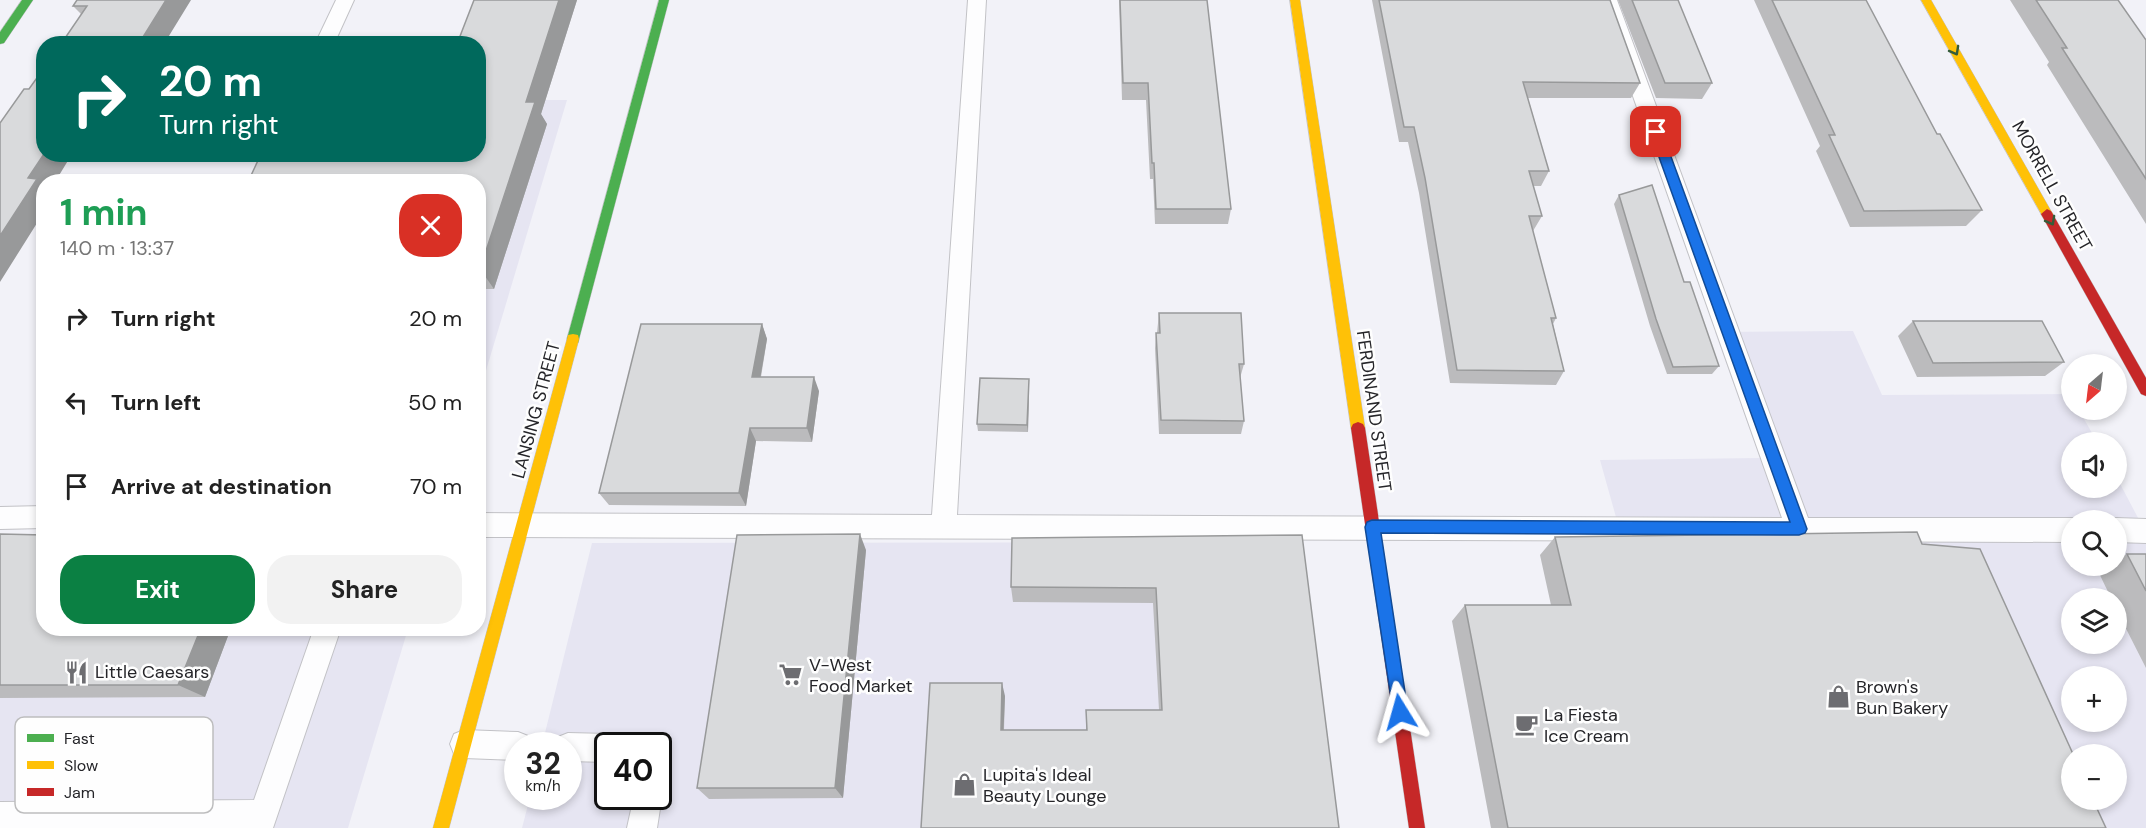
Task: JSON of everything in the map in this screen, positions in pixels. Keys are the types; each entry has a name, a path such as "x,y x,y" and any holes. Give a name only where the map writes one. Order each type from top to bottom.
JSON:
{"street":[{"path":"0,40 28,0"},
{"name":"LANSING STREET","path":"441,828 664,0"},
{"name":"FERDINAND STREET","path":"1294,0 1417,828"},
{"name":"MORRELL STREET","path":"1926,0 2146,390"}],"lane":[{"path":"328,36 345,0"},
{"path":"944,526 977,0"},
{"path":"1608,0 1799,529"},
{"path":"0,518 36,517"},
{"path":"486,525 2061,530"},
{"path":"2127,530 2146,531"},
{"path":"0,817 261,821 325,636"},
{"path":"464,744 504,745"},
{"path":"642,828 645,810"}],"shaded area":[{"path":"486,100 567,100 486,371 486,174 333,174 420,162 486,162"},
{"path":"1853,331 1882,395 2061,394 2061,420 2085,420 2091,432 2061,432 2061,498 2127,497 2146,533 2146,828 1703,828 1600,460 1760,458 1715,332"},
{"path":"0,539 36,612 36,636 406,636 348,828 0,828"},
{"path":"1296,542 1330,828 522,828 527,810 582,810 582,732 545,732 592,543"}],"building":[{"path":"77,0 166,0 144,36 66,36 87,6 73,6"},
{"path":"474,0 559,0 526,102 535,102 486,251 486,174 252,174 257,162 486,162 486,36 460,36"},
{"path":"1120,0 1207,0 1231,209 1156,209 1148,83 1123,83"},
{"path":"1379,0 1610,0 1640,83 1523,82 1549,171 1529,171 1542,216 1529,216 1556,318 1551,318 1564,371 1457,370 1425,178 1414,127 1404,127"},
{"path":"1632,0 1678,0 1712,83 1665,83"},
{"path":"1772,0 1866,0 1937,134 1940,134 1982,210 1864,211 1829,135 1835,135"},
{"path":"2036,0 2118,0 2146,40 2146,179 2062,48 2067,48"},
{"path":"36,79 36,162 39,162 28,178 36,181 0,236 0,123 24,89 29,89"},
{"path":"1652,185 1684,282 1690,282 1719,366 1673,367 1656,319 1619,195"},
{"path":"1159,313 1241,313 1244,364 1239,364 1244,421 1161,420 1156,333 1160,333"},
{"path":"1913,321 2042,321 2061,356 2061,362 1933,363"},
{"path":"641,324 762,324 752,377 814,377 807,428 750,428 739,493 599,493"},
{"path":"980,378 1029,379 1027,425 977,424"},
{"path":"1917,532 1922,544 1980,549 2061,728 2061,732 2068,744 2061,744 2061,810 2098,810 2106,828 1508,828 1465,605 1571,605 1555,537"},
{"path":"0,534 36,535 36,636 198,636 178,685 0,685"},
{"name":"V-West Food Market","path":"860,534 835,788 697,788 737,535"},
{"path":"1302,535 1339,828 921,828 930,683 1002,683 1001,730 1087,730 1086,710 1162,710 1156,588 1011,587 1012,538"},
{"path":"2127,554 2146,554 2146,591"}],"traffic: fast":[{"path":"0,40 28,0"},
{"path":"573,339 664,0"}],"traffic: slow":[{"path":"1295,0 1358,428"},
{"path":"1926,0 2047,214"},
{"path":"441,828 573,339"}],"traffic: jam":[{"path":"2047,214 2146,390"},
{"path":"1358,428 1417,828"}],"place":[{"name":"Little Caesars","path":"77,672"},
{"name":"V-West Food Market","path":"791,675"},
{"name":"Brown's Bun Bakery","path":"1838,697"},
{"name":"La Fiesta Ice Cream","path":"1526,725"},
{"name":"Lupita's Ideal Beauty Lounge","path":"965,785"}],"route":[{"path":"1400,712 1372,527 1799,529 1656,132"}]}
